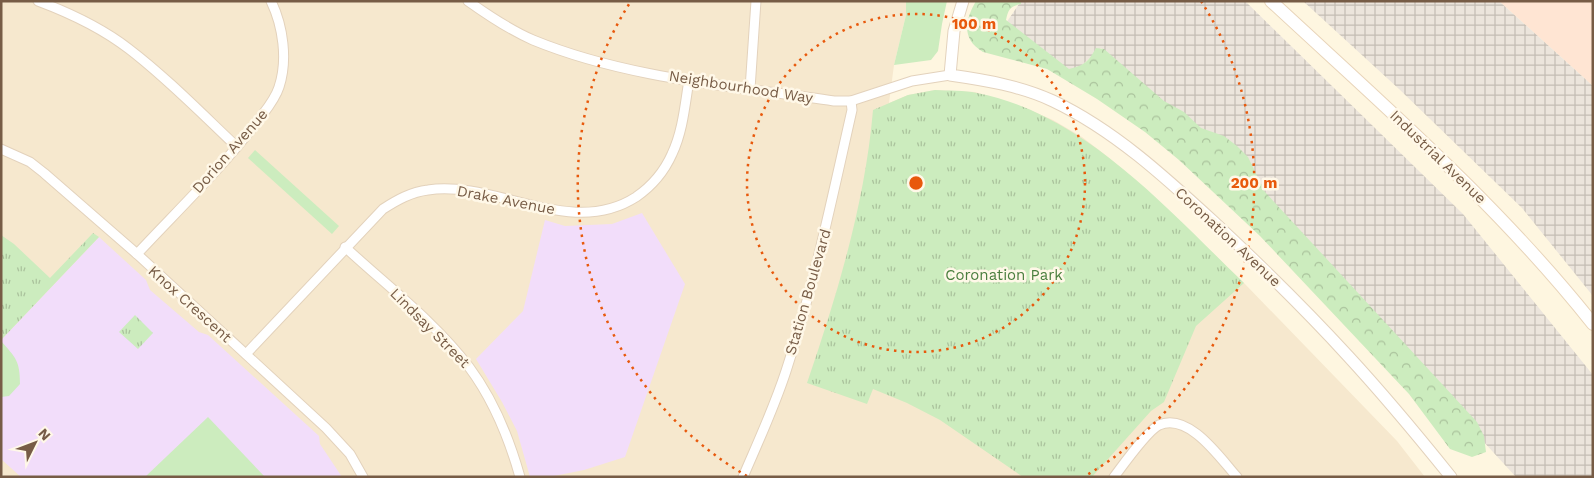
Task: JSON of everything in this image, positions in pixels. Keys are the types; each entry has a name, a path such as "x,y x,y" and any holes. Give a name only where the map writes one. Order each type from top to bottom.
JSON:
{"main road":[{"name":"Industrial Avenue","path":"1272,1 1431,148 1510,227 1593,324"}],"street":[{"path":"38,1 93,26 129,49 237,147"},
{"name":"Dorion Avenue","path":"136,254 237,147 273,100 280,87 284,66 282,39 271,1"},
{"name":"Neighbourhood Way","path":"468,1 491,18 532,39 579,56 634,70 689,80 834,101 869,96 912,81 950,75"},
{"path":"750,89 756,1"},
{"path":"950,75 954,31 963,1"},
{"name":"Coronation Avenue","path":"950,75 1010,86 1050,100 1094,124 1146,162 1243,249 1307,313 1386,398 1451,477"},
{"name":"Drake Avenue","path":"246,354 345,247 383,209 403,196 428,190 458,190 578,213 604,211 618,206 645,190 666,166 673,152 680,130 689,80"},
{"name":"Station Boulevard","path":"743,477 768,421 786,372 800,324 831,211 852,110 851,100"},
{"name":"Knox Crescent","path":"1,149 30,162 136,254 339,440 350,454 363,477"},
{"name":"Lindsay Street","path":"345,247 423,317 470,368 490,401 504,430 520,477"},
{"path":"1114,477 1151,432 1159,425 1174,422 1188,427 1202,438 1237,477"}],"shaded area":[{"path":"1,1 906,1 906,15 894,65 889,103 908,95 935,90 975,92 1023,107 1053,120 1082,137 1147,190 1244,283 1397,441 1425,477 5,477 1,473"},
{"path":"1021,1 1245,1 1463,214 1593,375 1593,477 1516,477 1218,153 1101,48 1073,73 1006,23"},
{"path":"1303,1 1499,1 1593,86 1593,296 1522,208 1399,89"},
{"path":"1499,1 1593,1 1593,86"},
{"path":"642,213 685,284 625,457 584,470 549,477 530,477 517,431 476,359 523,311 545,220 565,226 612,224"},
{"path":"99,237 146,280 150,290 199,332 208,335 319,436 320,444 342,477 21,477 1,459 1,340"}],"green space":[{"path":"906,1 947,1 938,51 931,60 894,65 906,15"},
{"path":"976,1 1021,1 1021,4 1010,9 1006,20 1069,69 1086,62 1096,48 1104,49 1164,101 1184,112 1201,128 1224,136 1237,146 1248,157 1265,192 1477,422 1484,436 1486,452 1472,457 1450,449 1409,394 1260,236 1179,160 1145,132 1097,99 1047,69 983,52 976,47 968,35 967,29 969,15"},
{"name":"Coronation Park","path":"935,90 977,93 1016,104 1054,121 1089,143 1155,196 1244,283 1196,326 1164,402 1151,411 1092,477 1023,477 940,420 907,403 873,389 867,404 807,383 839,283 857,214 864,180 873,110 908,95"},
{"path":"255,150 339,226 332,234 248,158"},
{"path":"93,233 99,237 1,340 1,235 14,244 50,278"},
{"path":"135,315 153,333 138,349 119,332"},
{"path":"1,341 16,360 20,384 9,396 1,397"},
{"path":"208,417 265,477 145,477"}]}
